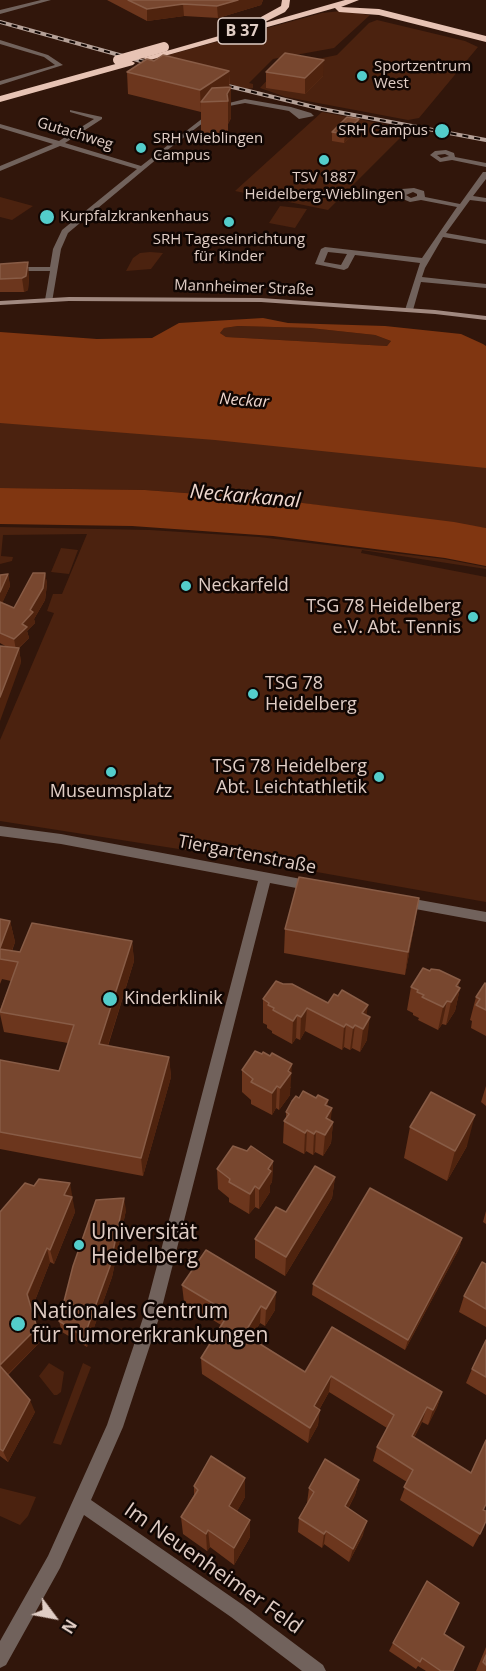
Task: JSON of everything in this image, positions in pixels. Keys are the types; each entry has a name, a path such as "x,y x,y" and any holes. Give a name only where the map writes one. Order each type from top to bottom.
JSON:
{"highway":[{"name":"B 37","path":"261,21 282,10 286,0"},
{"name":"B 37","path":"0,93 335,0"},
{"name":"B 37","path":"0,99 355,0"},
{"path":"307,13 382,8 400,17 486,39"}],"street":[{"path":"0,12 48,0"},
{"path":"0,42 46,56 60,66 0,83"},
{"path":"48,300 61,237 70,226 141,168 214,112 227,105 245,101 291,110"},
{"path":"0,170 61,143 100,118 72,111"},
{"name":"Gutachweg","path":"0,126 141,168"},
{"path":"452,158 486,165"},
{"path":"409,310 424,261 441,234 486,174"},
{"path":"468,197 486,200"},
{"path":"422,198 461,206"},
{"path":"441,234 486,242"},
{"path":"352,252 424,261"},
{"path":"0,269 53,269"},
{"path":"418,279 486,286"},
{"name":"Mannheimer Straße","path":"0,303 48,300 261,300 409,310 486,318"},
{"name":"Tiergartenstraße","path":"0,831 95,845 329,889"},
{"path":"0,1659 49,1571 82,1504 115,1427 152,1315 265,878"},
{"path":"395,900 486,917"},
{"name":"Im Neuenheimer Feld","path":"82,1504 237,1611 317,1671"}],"shaded area":[{"path":"341,11 370,15 334,48 273,59 249,83 253,84 253,88 247,89 150,60 322,13"},
{"name":"Sportzentrum West","path":"377,20 465,41 478,47 419,118 408,120 286,97 260,88 279,67 337,55 369,23"},
{"name":"TSV 1887 Heidelberg-Wieblingen","path":"322,112 409,129 328,210 235,191"},
{"path":"0,197 33,206 12,220 0,217"},
{"path":"280,206 307,209 295,228 269,223"},
{"path":"140,253 163,253 151,269 126,271 133,258"},
{"path":"238,326 310,328 375,335 391,341 387,346 226,337 220,333 224,328"},
{"path":"0,380 486,418 486,528 279,500 145,490 0,488"},
{"name":"TSG 78 Heidelberg","path":"0,527 150,530 259,537 444,559 486,567 486,569 362,550 361,553 486,577 486,902 249,860 0,821 0,740 54,613 47,611 53,594 62,594 87,534 3,535 1,556 13,557 12,561 0,564"},
{"path":"61,548 78,550 69,574 51,572"},
{"path":"49,1363 64,1372 61,1392 57,1395 54,1395 39,1376"},
{"path":"83,1363 91,1367 61,1445 53,1443"},
{"path":"0,1488 36,1497 28,1516 20,1525 0,1516"}],"water":[{"name":"Neckar","path":"263,318 288,323 385,326 461,334 483,344 486,346 486,468 215,440 0,423 0,332 97,339 152,338 179,323","holes":["238,326 310,328 375,335 391,341 387,346 226,337 220,333 224,328"]},
{"path":"0,488 145,490 279,500 454,522 486,528 486,566 445,558 273,536 132,526 0,524"}],"building":[{"path":"128,0 238,0 217,6 183,4 147,9"},
{"path":"285,53 324,60 305,78 266,72"},
{"path":"163,55 229,71 200,90 127,72 147,59 154,61"},
{"path":"231,87 227,94 228,101 201,102 212,88"},
{"path":"347,117 359,119 345,134 332,132"},
{"path":"28,262 26,276 0,279 0,264"},
{"path":"33,573 45,573 43,588 30,610 33,612 22,624 27,627 14,639 0,633 0,602 14,608"},
{"path":"8,574 0,592 0,575"},
{"path":"0,646 19,648 0,697"},
{"path":"299,877 419,898 408,952 285,929"},
{"path":"0,919 10,921 0,948"},
{"path":"32,923 132,941 99,1044 169,1057 141,1158 0,1132 0,1060 59,1071 74,1025 0,1012 18,962 0,959 0,949 20,952"},
{"path":"423,968 430,971 431,969 439,970 460,980 456,986 460,988 451,1002 447,1001 443,1007 422,997 424,995 411,987"},
{"path":"276,981 292,984 328,1003 334,994 338,996 342,990 368,1005 362,1013 370,1017 363,1029 355,1025 353,1028 346,1024 344,1027 307,1008 301,1017 297,1015 293,1021 273,1010 274,1008 263,999"},
{"path":"485,983 486,1010 476,1005 480,999 476,997"},
{"path":"255,1051 270,1056 272,1053 292,1064 288,1071 291,1073 280,1088 277,1086 272,1093 251,1082 253,1079 242,1070"},
{"path":"303,1091 316,1098 318,1095 328,1100 325,1105 332,1108 326,1118 333,1122 325,1135 316,1131 314,1134 307,1130 305,1133 284,1121 289,1114 286,1112 292,1101 296,1096 299,1098"},
{"path":"431,1092 475,1115 455,1151 410,1127"},
{"path":"233,1146 247,1151 251,1146 273,1161 268,1169 271,1171 259,1189 255,1186 250,1194 229,1182 230,1179 217,1169"},
{"path":"315,1166 335,1177 286,1257 255,1239 276,1207 286,1212"},
{"name":"Nationales Centrum für Tumorerkrankungen","path":"39,1179 70,1183 64,1195 72,1197 50,1250 47,1248 27,1294 37,1328 0,1365 0,1212 25,1183 34,1186"},
{"path":"370,1188 462,1238 408,1340 313,1284"},
{"name":"Nationales Centrum für Tumorerkrankungen","path":"124,1198 110,1266 84,1337 59,1321 73,1266 96,1200"},
{"path":"206,1250 276,1292 266,1309 261,1306 244,1334 305,1372 332,1327 442,1392 433,1410 427,1407 412,1436 471,1473 486,1440 486,1504 483,1510 486,1511 486,1521 480,1534 404,1487 413,1470 377,1447 394,1415 331,1376 314,1406 320,1410 310,1428 201,1358 229,1313 182,1285"},
{"path":"482,1262 486,1264 486,1309 464,1296"},
{"path":"486,1340 486,1377 472,1369"},
{"path":"0,1366 30,1400 3,1451 0,1449"},
{"path":"211,1456 245,1478 229,1506 250,1520 234,1548 208,1530 206,1534 181,1517 198,1490 194,1486"},
{"path":"325,1459 359,1480 345,1506 367,1521 353,1549 326,1531 324,1534 299,1518 314,1492 309,1488"},
{"path":"427,1581 459,1603 444,1634 464,1647 453,1671 441,1671 422,1658 420,1662 393,1643"}],"railway":[{"path":"0,22 159,66"},
{"path":"216,83 322,109 486,140"}],"place":[{"name":"Sportzentrum West","path":"362,76"},
{"name":"SRH Campus","path":"442,131"},
{"name":"SRH Wieblingen Campus","path":"141,148"},
{"name":"TSV 1887 Heidelberg-Wieblingen","path":"324,160"},
{"name":"Kurpfalzkrankenhaus","path":"47,217"},
{"name":"SRH Tageseinrichtung für Kinder","path":"229,222"},
{"name":"Neckarfeld","path":"186,586"},
{"name":"TSG 78 Heidelberg e.V. Abt. Tennis","path":"473,617"},
{"name":"TSG 78 Heidelberg","path":"253,694"},
{"name":"Museumsplatz","path":"111,772"},
{"name":"TSG 78 Heidelberg Abt. Leichtathletik","path":"379,777"},
{"name":"Kinderklinik","path":"110,999"},
{"name":"Universität Heidelberg","path":"79,1245"},
{"name":"Nationales Centrum für Tumorerkrankungen","path":"18,1324"}],"water label":[{"name":"Neckarkanal","path":"245,497"}]}
